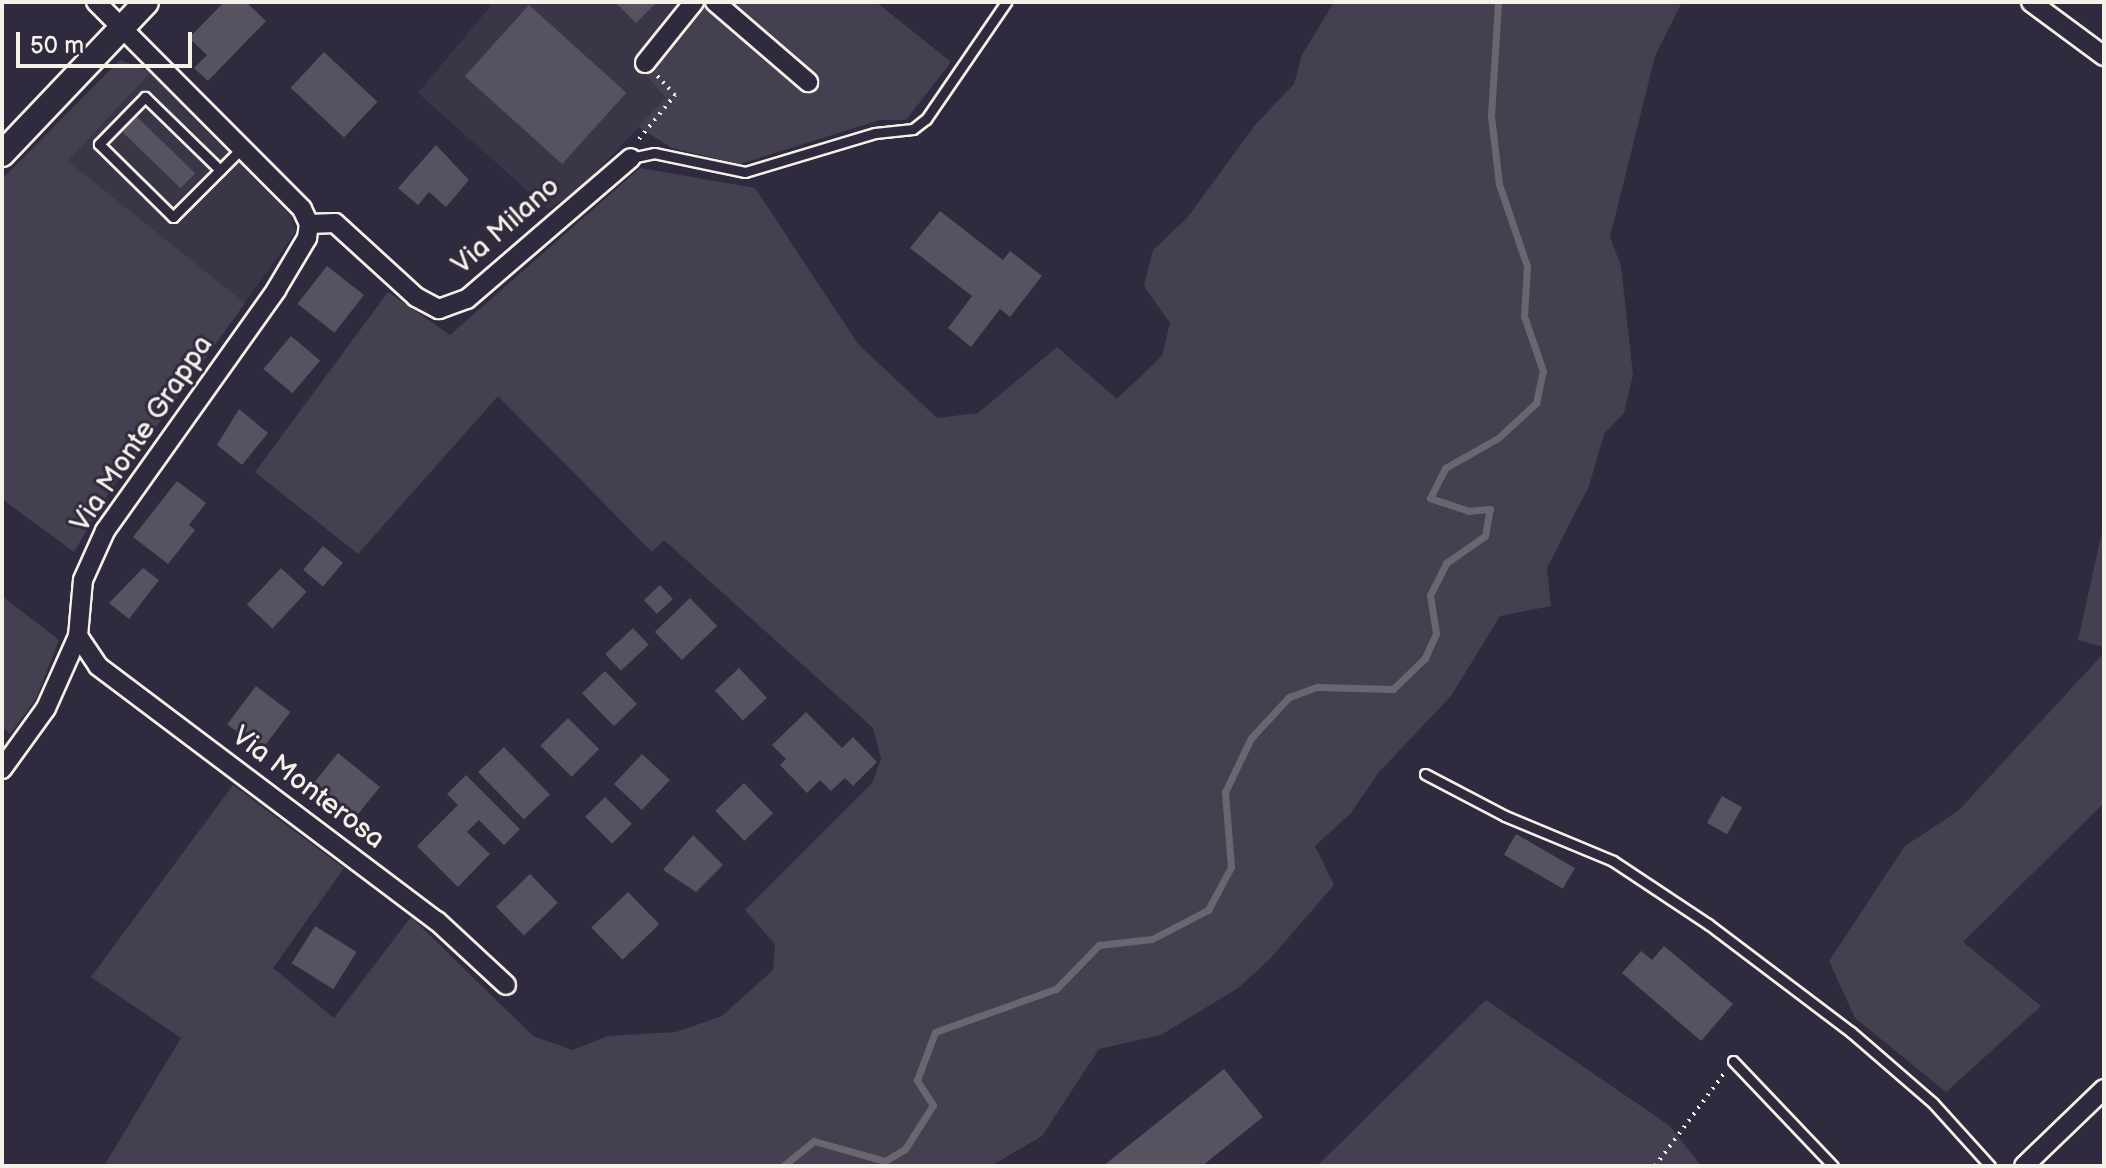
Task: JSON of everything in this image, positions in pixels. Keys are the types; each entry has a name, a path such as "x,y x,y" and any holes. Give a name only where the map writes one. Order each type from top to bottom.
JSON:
{"street":[{"path":"96,2 302,209 309,224"},
{"path":"2,154 125,29 146,2"},
{"path":"645,63 694,2"},
{"path":"715,2 808,82"},
{"path":"2031,2 2104,56"},
{"name":"Via Milano","path":"309,224 335,223 416,297 439,309 467,299 631,158"},
{"name":"Via Monte Grappa","path":"2,769 46,708 78,636 83,580 105,531 276,290 307,238 309,224"},
{"name":"Via Monterosa","path":"78,636 98,666 437,921 506,985"},
{"path":"2024,1166 2104,1089"}],"lane":[{"path":"631,158 654,153 745,172 875,133 913,129 926,119 1006,2"},
{"path":"220,170 145,97 99,144 173,217 220,170 242,148"},
{"path":"1425,774 1505,816 1613,861 1708,924 1851,1032 1933,1103 1990,1166"},
{"path":"1733,1061 1833,1166"}],"path":[{"path":"631,158 641,133 675,95 645,63"},
{"path":"1655,1166 1733,1061"}],"shaded area":[{"path":"494,2 687,2 666,98 579,190 548,209 418,93"},
{"path":"687,2 876,2 951,62 906,120 880,120 740,164 672,148 638,127 666,98 636,64"},
{"path":"1334,2 1682,2 1655,56 1610,237 1621,266 1633,375 1624,413 1604,434 1589,486 1547,568 1551,606 1500,616 1451,696 1379,772 1351,813 1315,846 1334,885 1269,960 1238,988 1161,1035 1099,1049 1042,1136 991,1166 104,1166 181,1038 91,977 233,785 344,868 273,968 334,1018 411,917 533,1036 572,1050 608,1036 676,1032 722,1016 773,970 775,944 745,910 873,782 881,758 873,728 664,540 652,552 498,396 358,554 255,472 388,292 450,335 640,168 755,188 858,344 937,418 978,413 1057,347 1117,399 1162,356 1170,323 1144,286 1153,250 1187,218 1255,125 1294,84 1302,55"},
{"path":"120,60 151,72 68,161 245,303 110,491 74,552 2,499 2,179"},
{"path":"151,72 291,216 296,231 245,303 68,161"},
{"path":"2104,523 2104,647 2078,640"},
{"path":"2,596 59,640 36,699 10,734 2,727"},
{"path":"2104,653 2104,803 1963,942 2041,1006 1946,1092 1855,1018 1829,961 1905,846 1958,811"},
{"path":"1486,1000 1670,1126 1701,1166 1317,1166"}],"building":[{"path":"224,2 246,2 266,21 208,81 194,68 207,55 189,38"},
{"path":"615,2 657,2 636,23"},
{"path":"529,5 626,93 562,164 465,76"},
{"path":"324,52 377,102 344,138 291,88"},
{"path":"137,117 195,173 181,188 122,132"},
{"path":"436,145 469,180 446,207 429,192 418,205 398,188"},
{"path":"940,211 1003,260 1010,251 1042,276 1010,317 1000,309 971,347 948,328 972,296 910,248"},
{"path":"327,266 364,295 334,333 297,304"},
{"path":"291,336 320,360 292,393 263,369"},
{"path":"239,409 268,433 242,465 217,445"},
{"path":"177,481 206,503 189,525 195,530 168,564 133,537"},
{"path":"323,546 343,563 323,586 303,570"},
{"path":"143,568 159,580 129,619 109,603"},
{"path":"281,568 307,592 272,628 247,605"},
{"path":"660,585 673,599 657,614 644,600"},
{"path":"690,598 717,626 682,660 655,632"},
{"path":"633,628 649,645 621,671 605,654"},
{"path":"739,668 767,698 743,720 715,691"},
{"path":"605,671 637,704 614,726 582,693"},
{"path":"256,686 290,712 261,750 227,724"},
{"path":"806,712 842,748 853,737 877,762 853,786 845,778 831,791 820,780 807,793 780,765 786,759 772,745"},
{"path":"568,718 599,749 572,777 540,746"},
{"path":"504,747 550,794 524,819 478,772"},
{"path":"338,753 380,787 354,819 312,785"},
{"path":"642,754 670,780 642,810 614,784"},
{"path":"466,775 520,829 504,845 479,820 467,832 490,854 458,887 417,846 458,805 447,794"},
{"path":"744,783 773,813 744,841 715,811"},
{"path":"1722,796 1742,807 1727,834 1707,823"},
{"path":"605,797 632,824 612,844 585,817"},
{"path":"1516,834 1575,868 1563,889 1504,855"},
{"path":"693,835 723,865 696,892 663,870"},
{"path":"530,874 558,903 524,935 496,907"},
{"path":"628,892 659,924 623,960 591,927"},
{"path":"315,926 357,952 333,989 292,963"},
{"path":"1664,946 1733,1004 1701,1041 1622,973 1641,951 1652,960"},
{"path":"1224,1069 1263,1117 1202,1166 1103,1166"}],"waterway":[{"path":"783,1166 814,1141 885,1161 905,1149 933,1105 917,1080 935,1032 1056,989 1099,945 1152,939 1208,910 1231,867 1225,792 1251,738 1289,697 1317,687 1393,689 1425,658 1436,633 1430,595 1446,563 1485,536 1490,509 1469,511 1430,498 1445,468 1498,438 1536,403 1543,371 1524,316 1527,266 1499,184 1491,116 1498,2"}]}
